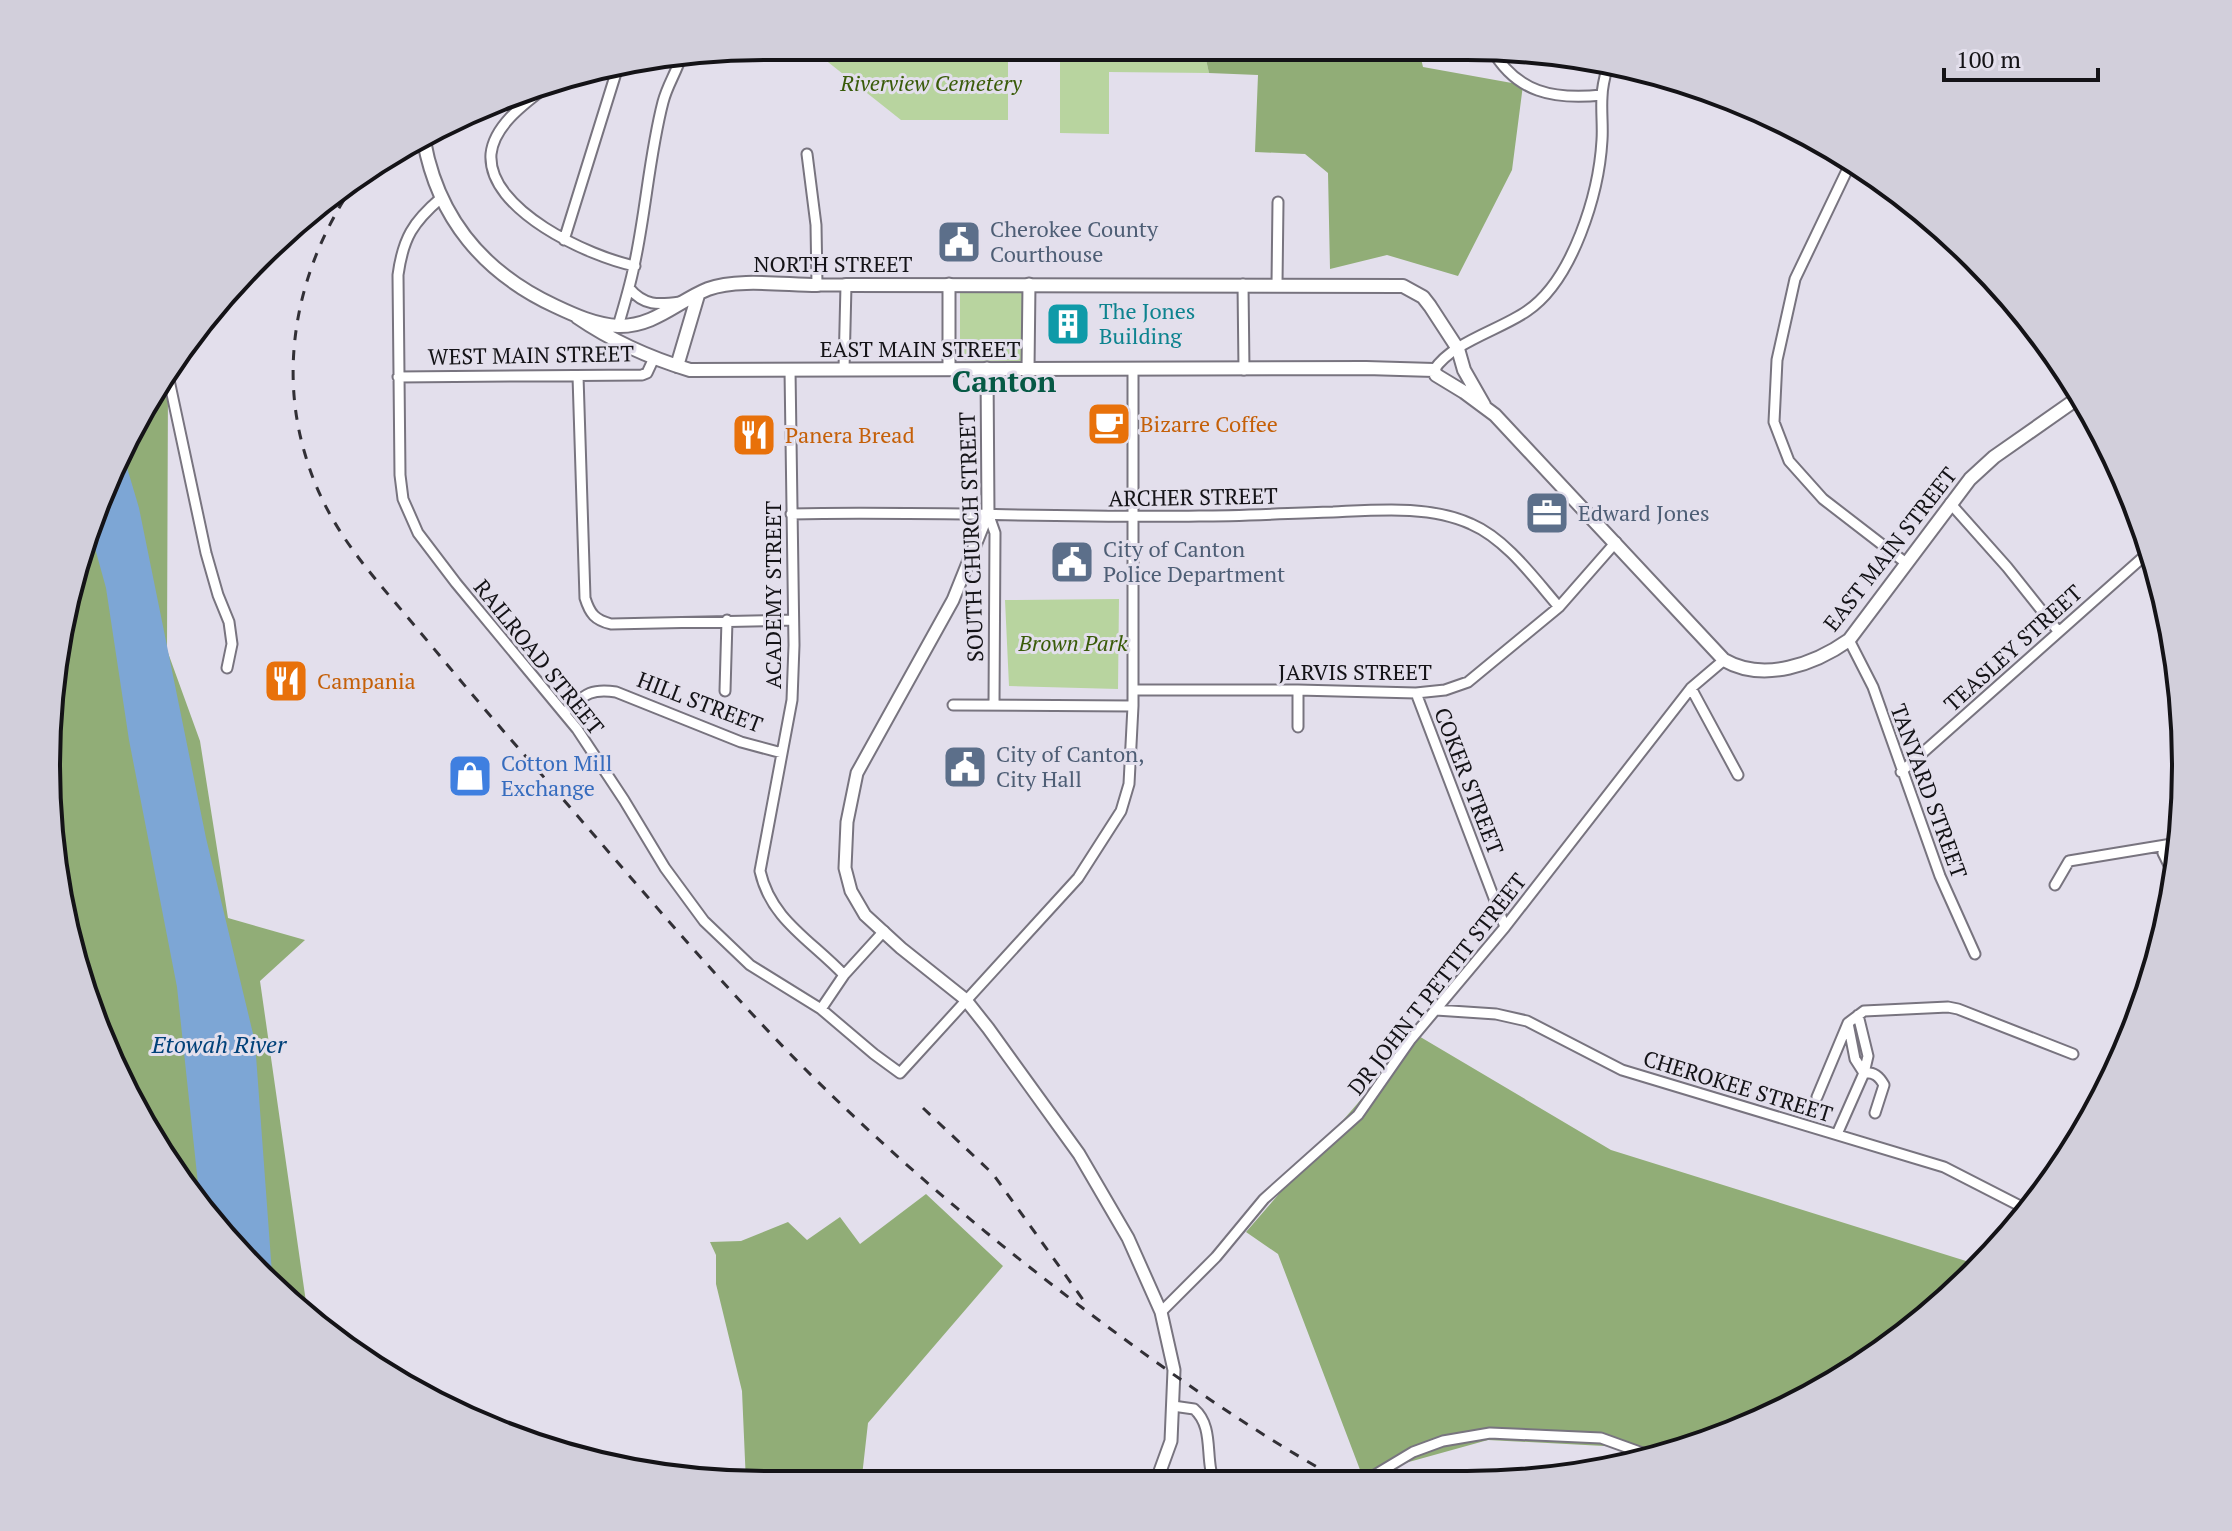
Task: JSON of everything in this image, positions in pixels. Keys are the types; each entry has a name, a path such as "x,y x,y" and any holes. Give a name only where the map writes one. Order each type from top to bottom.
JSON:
{"main road":[{"path":"426,148 441,198 471,247 498,272 541,300 577,317"},
{"name":"NORTH STREET","path":"577,317 618,326 643,323 719,286 817,285"},
{"name":"NORTH STREET","path":"846,285 1394,285 1415,292 1430,306 1458,349"},
{"path":"677,366 693,298"},
{"name":"WEST MAIN STREET","path":"577,317 597,331 654,358 690,370 790,370"},
{"path":"1458,349 1464,370 1484,405"},
{"name":"EAST MAIN STREET","path":"790,370 1434,370"},
{"path":"1434,370 1436,375 1484,405 1724,660"},
{"name":"EAST MAIN STREET","path":"1724,660 1749,669 1796,666 1829,653 1849,640 1950,503 1994,457 2071,403"}],"street":[{"path":"1499,61 1530,89 1571,98 1602,95"},
{"path":"618,326 635,266 662,105 668,83 678,66"},
{"path":"1434,370 1458,349 1535,305 1567,261 1581,235 1599,166 1603,140 1602,95 1606,74"},
{"path":"564,240 615,77"},
{"path":"530,100 507,120 495,142 491,156 498,180 517,205 542,228 607,260 635,266"},
{"path":"807,154 816,225 817,285"},
{"path":"1846,172 1795,279 1777,360 1774,422 1789,461 1823,499 1906,563"},
{"name":"RAILROAD STREET","path":"441,198 414,225 404,243 398,275 401,487 413,524 456,583 564,713 598,759 665,868 704,921 750,965 821,1009 900,1073 965,999"},
{"path":"1277,284 1278,202"},
{"path":"949,284 949,369"},
{"path":"1028,369 1029,284"},
{"path":"1243,284 1244,370"},
{"name":"NORTH STREET","path":"817,285 846,285"},
{"path":"844,369 846,285"},
{"path":"629,288 649,304 693,298"},
{"name":"WEST MAIN STREET","path":"398,377 642,375 647,373 654,358"},
{"name":"SOUTH CHURCH STREET","path":"987,368 988,513 995,533 994,704"},
{"path":"965,999 1078,878 1121,811 1129,784 1133,706 1133,369"},
{"name":"ACADEMY STREET","path":"790,370 792,700 760,871 762,882 779,915 844,975"},
{"path":"578,376 585,598 589,610 597,619 611,624 793,620"},
{"path":"171,388 206,553 229,622 232,644 227,668"},
{"path":"1950,503 2058,631"},
{"name":"ARCHER STREET","path":"791,514 988,513 1132,517 1367,511 1424,513 1473,524 1493,537 1559,607"},
{"path":"988,513 953,600 857,773 851,792 846,842 848,879 857,905 965,999 1095,1177 1128,1238 1161,1312 1174,1370 1171,1441 1160,1471"},
{"name":"JARVIS STREET","path":"1133,690 1416,693 1445,690 1468,682 1559,607 1616,542"},
{"name":"TEASLEY STREET","path":"1901,772 2141,559"},
{"path":"725,691 727,620"},
{"name":"TANYARD STREET","path":"1849,640 1873,687 1940,876 1975,954"},
{"name":"DR JOHN T PETTIT STREET","path":"1161,1312 1208,1266 1264,1199 1358,1115 1411,1039 1505,927 1691,688 1724,660"},
{"path":"1691,688 1738,775"},
{"path":"1298,690 1298,727"},
{"name":"HILL STREET","path":"564,713 588,692 616,692 741,742 782,753"},
{"name":"COKER STREET","path":"1416,693 1505,927"},
{"path":"953,705 1133,706"},
{"path":"2055,885 2069,861 2167,844"},
{"path":"821,1009 844,975 884,931"},
{"path":"1817,1097 1848,1023 1864,1011 1958,1009 2073,1054"},
{"name":"CHEROKEE STREET","path":"1436,1010 1496,1014 1527,1021 1622,1070 1944,1167 2018,1205"},
{"path":"1837,1134 1864,1073 1868,1056 1858,1015"},
{"path":"1848,1023 1855,1059 1864,1073"},
{"path":"1864,1073 1880,1077 1884,1085 1875,1113"},
{"path":"1173,1406 1194,1409 1204,1421 1210,1471"},
{"path":"1381,1471 1413,1452 1443,1441 1490,1433 1601,1438 1635,1450"}],"green space":[{"name":"Riverview Cemetery","path":"825,60 1008,60 1008,120 901,120"},
{"name":"Riverview Cemetery","path":"1060,60 1206,60 1209,73 1109,72 1109,134 1060,133"},
{"path":"1206,60 1421,60 1423,67 1523,85 1512,170 1458,276 1387,255 1330,269 1328,173 1305,154 1255,152 1258,75 1209,73"},
{"path":"960,291 1023,291 1022,361 960,360"},
{"path":"168,392 167,650 200,741 228,918 305,940 260,981 306,1301 235,1231 206,1195 179,1157 133,1078 97,992 84,948 66,858 60,766 66,673 74,628 97,539 114,496 133,453"},
{"name":"Brown Park","path":"1119,599 1118,689 1009,686 1005,600"},
{"path":"1417,1035 1611,1150 1967,1261 1932,1296 1858,1352 1779,1398 1693,1434 1630,1451 1623,1447 1488,1440 1376,1471 1360,1471 1278,1254 1246,1232"},
{"path":"926,1194 1003,1266 868,1423 863,1471 745,1470 742,1391 716,1284 716,1255 710,1242 741,1241 788,1222 807,1240 840,1217 860,1244"}],"water":[{"name":"Etowah River","path":"127,467 139,508 206,838 255,1042 272,1269 235,1231 198,1184 177,987 129,740 106,588 95,547"}],"railway":[{"path":"344,201 312,267 301,303 293,378 296,416 305,454 324,504 350,546 480,704 675,928 770,1033 843,1106 959,1210 1080,1306 1211,1400 1325,1471"},
{"path":"923,1108 993,1174 1084,1301"}],"place":[{"name":"Cherokee County Courthouse","path":"959,242"},
{"name":"The Jones Building","path":"1068,324"},
{"name":"Bizarre Coffee","path":"1109,424"},
{"name":"Panera Bread","path":"754,435"},
{"name":"Edward Jones","path":"1547,513"},
{"name":"City of Canton Police Department","path":"1072,562"},
{"name":"Campania","path":"286,681"},
{"name":"City of Canton, City Hall","path":"965,767"},
{"name":"Cotton Mill Exchange","path":"470,776"}],"district":[{"name":"Canton","path":"1004,382"}]}
